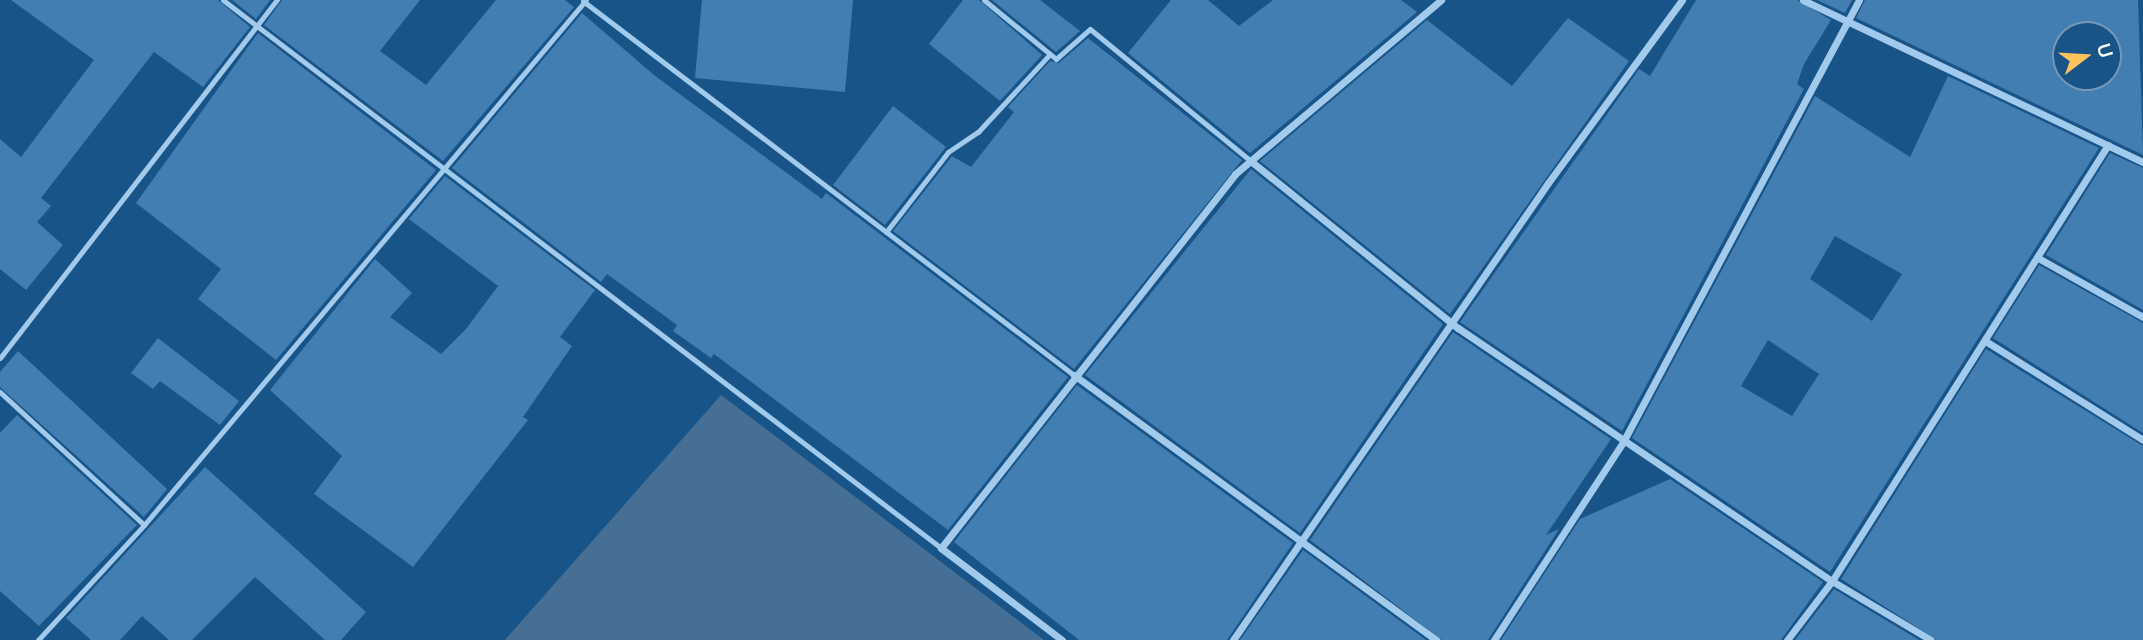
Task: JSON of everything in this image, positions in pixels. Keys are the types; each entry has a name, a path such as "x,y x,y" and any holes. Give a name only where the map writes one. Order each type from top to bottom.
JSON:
{"street":[{"path":"1062,640 941,548 1073,375 1252,162 1441,0"},
{"path":"1233,640 1452,323 1682,0"},
{"path":"1803,0 2143,162"},
{"path":"1494,640 1623,442 1859,0"},
{"path":"1787,640 1832,581 1987,342 2108,145"},
{"path":"1252,162 1452,323 1623,442 1832,581 1931,640"},
{"path":"2040,259 2143,317"},
{"path":"1987,342 2143,440"},
{"path":"1073,375 1436,640"}],"lane":[{"path":"223,0 439,169 941,548"},
{"path":"0,358 277,0"},
{"path":"984,0 1049,54 1061,58 1090,29 1252,162"},
{"path":"38,640 144,525 439,169 584,1 1073,375"},
{"path":"886,232 948,152 978,132 1049,54"},
{"path":"0,392 144,525"}],"water":[{"path":"721,395 1044,640 505,640"}],"building":[{"path":"11,0 218,0 250,27 203,87 154,52 41,198 51,206 37,222 63,245 26,290 0,269 0,139 21,157 94,60"},
{"path":"232,0 270,0 256,19"},
{"path":"282,0 420,0 380,51 426,85 496,0 565,0 574,7 443,161 264,25"},
{"path":"702,0 853,0 845,92 695,78"},
{"path":"963,0 979,0 1042,55 1000,101 929,44"},
{"path":"992,0 1040,0 1080,31 1056,52"},
{"path":"1171,0 1208,0 1239,26 1273,0 1401,0 1417,12 1250,153 1128,53"},
{"path":"1696,0 1797,0 1831,20 1804,64 1797,84 1804,89 1622,431 1460,322 1639,69 1650,76"},
{"path":"1817,0 1852,0 1845,13"},
{"path":"1865,0 2138,0 2143,155 1856,18"},
{"path":"582,13 654,75 822,199 826,193 1068,377 948,530 714,354 711,358 673,331 677,325 607,274 601,282 452,168"},
{"path":"1568,18 1629,61 1450,314 1260,161 1427,20 1512,86"},
{"path":"258,33 436,170 276,360 198,299 221,269 136,203"},
{"path":"1088,38 1242,160 1074,369 893,231 952,156 971,167 1014,112 1008,107 1050,61 1059,63"},
{"path":"1948,76 2099,148 1830,572 1632,438 1815,96 1910,157","holes":["1835,236 1902,274 1872,321 1810,279","1768,340 1819,374 1792,416 1741,386"]},
{"path":"893,106 946,147 885,225 833,185"},
{"path":"2110,153 2143,168 2143,310 2046,255"},
{"path":"1251,169 1443,324 1300,533 1085,375"},
{"path":"445,176 595,290 560,337 572,346 523,417 528,420 413,567 314,494 342,456 270,390 375,259 412,293 390,317 441,354 466,329 498,286 409,219"},
{"path":"2039,265 2143,323 2143,433 1993,338"},
{"path":"1453,332 1611,439 1546,535 1559,529 1488,640 1442,640 1310,540"},
{"path":"158,338 239,401 220,425 160,381 153,389 131,373"},
{"path":"1986,349 2143,446 2143,640 1937,640 1841,579"},
{"path":"18,351 167,489 144,517 0,387 0,372"},
{"path":"1077,385 1293,543 1227,640 1079,640 954,542"},
{"path":"17,415 137,525 39,626 0,591 0,433"},
{"path":"205,467 366,612 341,640 325,640 255,577 192,640 169,640 142,616 120,640 91,640 66,618"},
{"path":"1670,479 1823,582 1781,640 1501,640 1580,519"},
{"path":"1303,550 1426,640 1240,640"},
{"path":"1834,589 1919,640 1795,640"}]}
